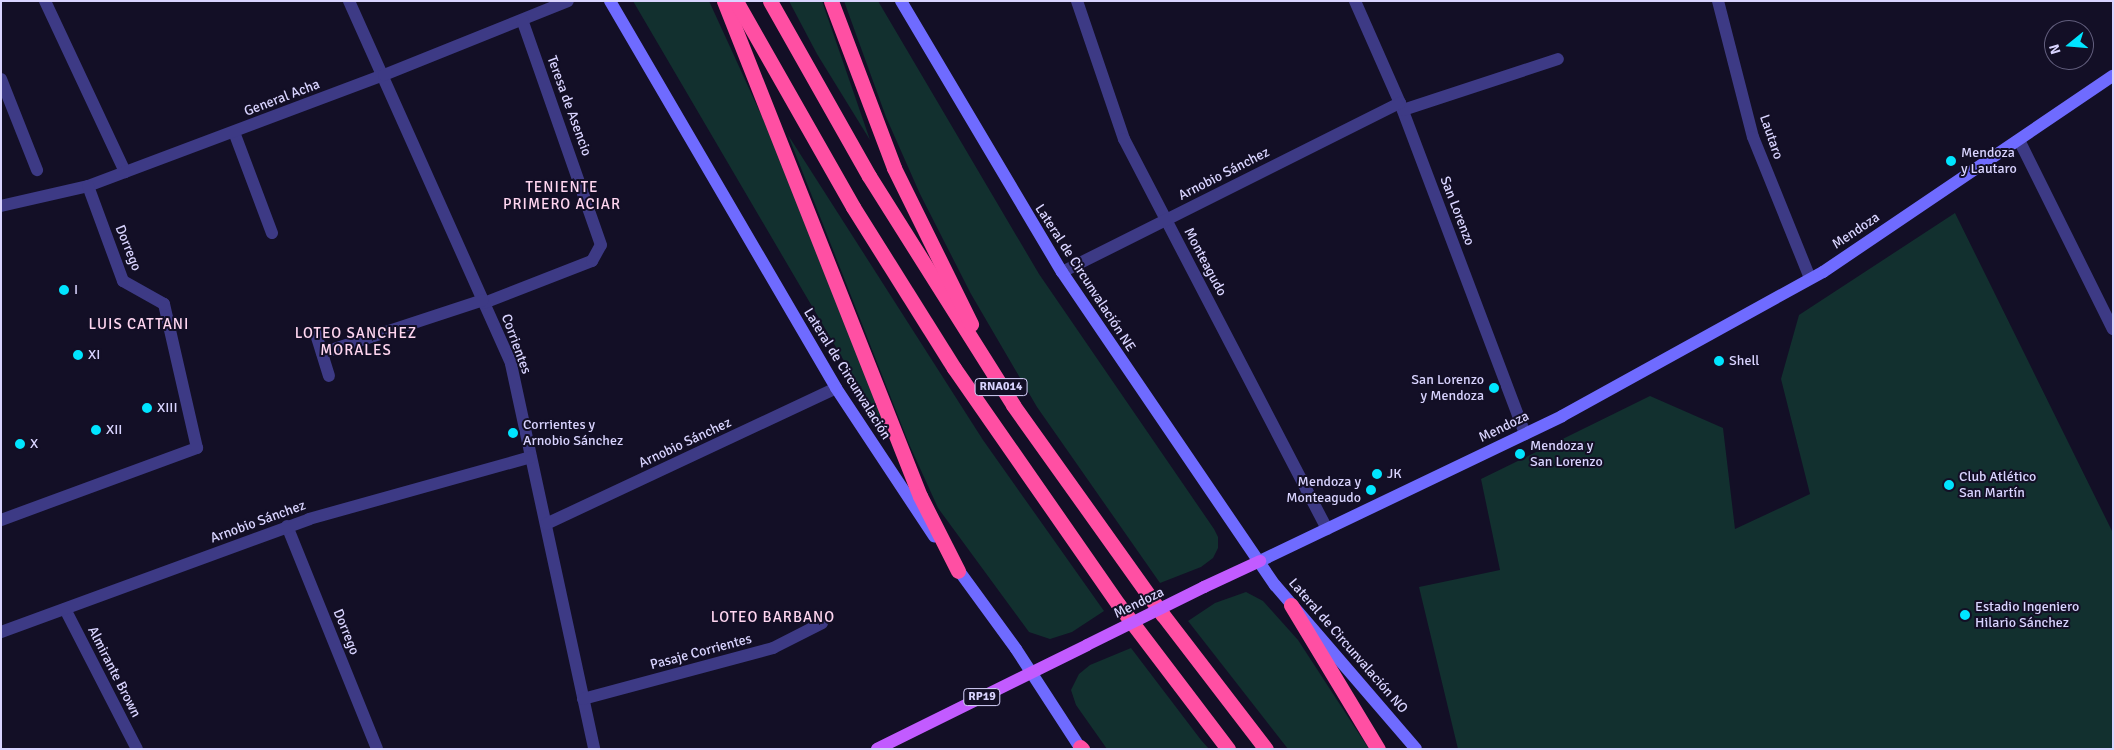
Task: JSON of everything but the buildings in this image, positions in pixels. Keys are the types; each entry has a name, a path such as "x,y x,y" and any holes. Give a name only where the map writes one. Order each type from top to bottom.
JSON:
{"highway":[{"path":"724,1 920,496 958,571"},
{"name":"RNA014","path":"736,1 853,206 954,368 1118,604 1228,749"},
{"name":"RNA014","path":"770,1 869,176 1013,405 1163,616 1266,749"},
{"path":"831,1 894,168 1013,405"},
{"path":"1291,605 1378,749"}],"main road":[{"name":"Mendoza","path":"877,749 1260,560"}],"street":[{"path":"46,1 125,172"},
{"name":"Corrientes","path":"349,1 511,364 594,749"},
{"name":"General Acha","path":"1,206 88,186 384,76 568,1"},
{"name":"Lateral de Circunvalación","path":"610,1 836,388 958,571 1081,748"},
{"name":"Lateral de Circunvalación NE","path":"902,1 1062,272 1260,560"},
{"name":"Monteagudo","path":"1077,1 1124,140 1327,529"},
{"name":"San Lorenzo","path":"1355,1 1402,106 1525,434"},
{"name":"Lautaro","path":"1718,1 1753,137 1810,278"},
{"name":"Teresa de Asencio","path":"322,353 484,301 592,261 601,245 601,237 522,20"},
{"name":"Arnobio Sánchez","path":"1062,272 1402,106 1558,59"},
{"name":"Mendoza","path":"1260,560 1525,434 1810,278 2113,76"},
{"path":"1,79 37,170"},
{"path":"234,132 272,233"},
{"path":"2019,140 2113,330"},
{"name":"Dorrego","path":"1,520 197,448 164,304 123,281 88,186"},
{"path":"315,331 329,376"},
{"name":"Arnobio Sánchez","path":"546,524 836,388"},
{"name":"Arnobio Sánchez","path":"1,632 287,526 531,457"},
{"name":"Dorrego","path":"287,526 377,749"},
{"name":"Lateral de Circunvalación NO","path":"1260,560 1291,605 1416,749"},
{"name":"Almirante Brown","path":"65,609 136,749"},
{"name":"Pasaje Corrientes","path":"583,699 773,648 822,623"}],"green space":[{"path":"633,1 709,1 770,134 891,441"},
{"path":"789,1 822,1 870,140 817,54"},
{"path":"844,1 878,1 1039,274 1214,529 1218,537 1218,548 1213,558 1201,567 1160,583 1037,407 971,294 920,194 886,117"},
{"path":"788,135 983,440 1104,611 1072,632 1050,639 1029,632 938,508 909,444"},
{"name":"Club Atlético San Martín","path":"1955,213 2113,533 2113,749 1458,749 1419,587 1500,570 1481,479 1650,396 1723,428 1735,529 1810,494 1781,379 1799,315"},
{"path":"1246,592 1263,601 1298,640 1369,749 1288,749 1188,621 1215,603"},
{"path":"1131,648 1209,749 1107,749 1076,705 1071,690 1079,674 1090,665"}],"place":[{"name":"Mendoza y Lautaro","path":"1951,161"},
{"name":"I","path":"64,290"},
{"name":"XI","path":"78,355"},
{"name":"Shell","path":"1719,361"},
{"name":"San Lorenzo y Mendoza","path":"1494,388"},
{"name":"XIII","path":"147,408"},
{"name":"XII","path":"96,430"},
{"name":"Corrientes y Arnobio Sánchez","path":"513,433"},
{"name":"X","path":"20,444"},
{"name":"Mendoza y San Lorenzo","path":"1520,454"},
{"name":"JK","path":"1377,474"},
{"name":"Club Atlético San Martín","path":"1949,485"},
{"name":"Mendoza y Monteagudo","path":"1371,490"},
{"name":"Estadio Ingeniero Hilario Sánchez","path":"1965,615"}],"district":[{"name":"TENIENTE PRIMERO ACIAR","path":"562,196"},
{"name":"LUIS CATTANI","path":"139,325"},
{"name":"LOTEO SANCHEZ MORALES","path":"356,342"},
{"name":"LOTEO BARBANO","path":"773,618"}]}
